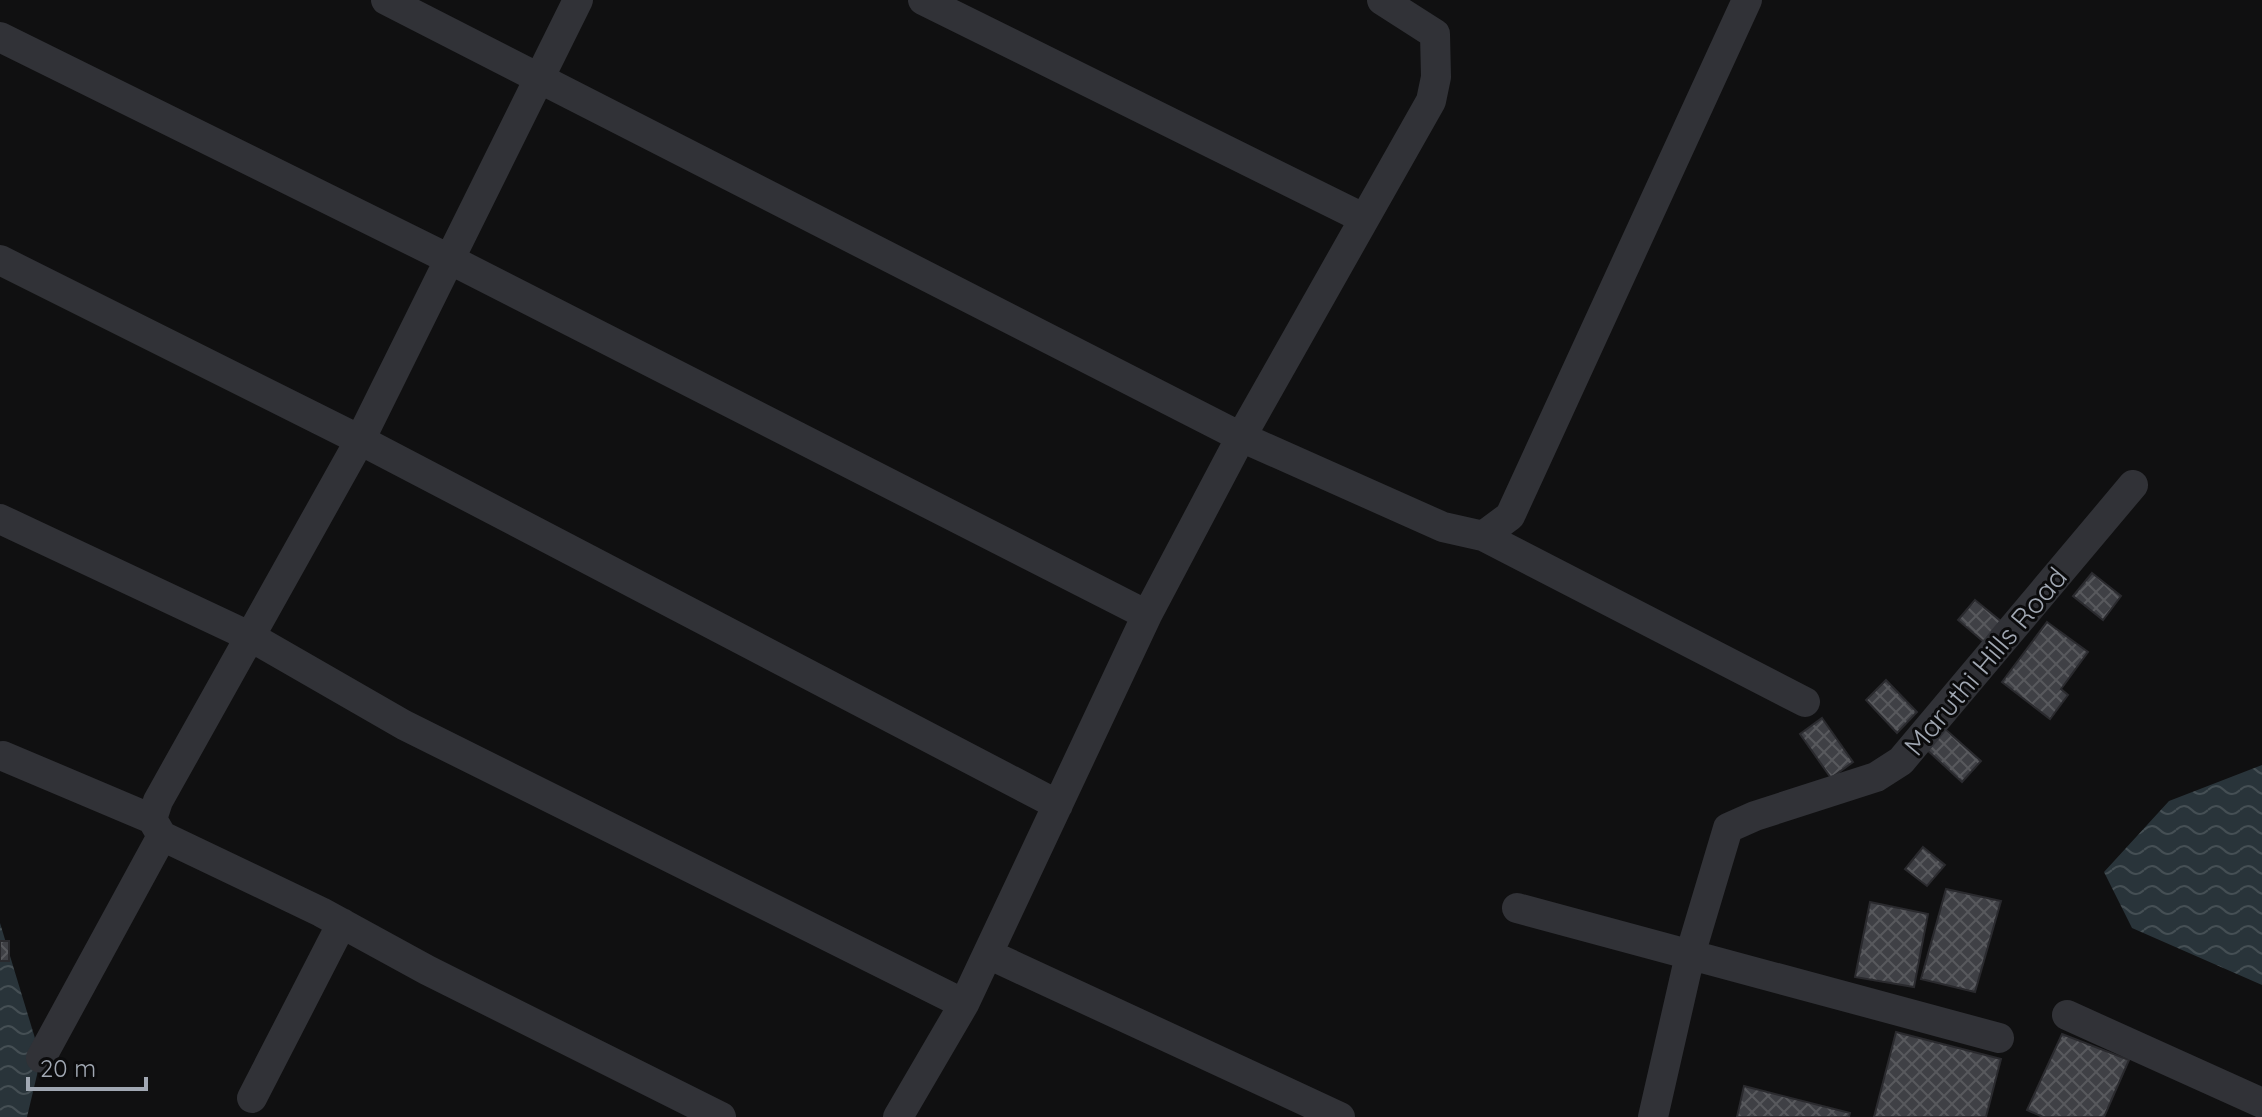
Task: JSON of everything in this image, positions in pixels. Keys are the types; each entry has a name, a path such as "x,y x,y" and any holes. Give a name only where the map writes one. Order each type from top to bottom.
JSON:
{"street":[{"path":"386,0 1241,437 1443,527 1483,536 1805,702"},
{"path":"41,1058 157,828 158,801 360,440 578,0"},
{"path":"923,0 1363,218"},
{"path":"898,1117 964,1004 1147,615 1241,437 1431,101 1436,77 1435,34 1382,0"},
{"path":"1483,536 1510,516 1747,0"},
{"path":"0,37 449,259 1147,615"},
{"path":"0,260 360,440 1058,805"},
{"name":"Maruthi Hills Road","path":"1653,1117 1690,955 1728,828 1755,816 1876,777 1901,761 2133,485"},
{"path":"0,519 251,637 404,725 964,1004"},
{"path":"3,756 157,828 427,970 721,1117"},
{"path":"1517,908 1999,1038"},
{"path":"252,1098 342,923"},
{"path":"988,954 1340,1117"},
{"path":"2067,1015 2262,1103"}],"water":[{"path":"2262,765 2262,985 2132,928 2104,872 2169,801"},
{"path":"0,923 41,1058 27,1117 0,1117"}],"building":[{"path":"2092,573 2121,596 2103,620 2073,596"},
{"path":"1975,600 2008,627 1991,648 1958,620"},
{"path":"2047,622 2088,652 2061,689 2068,695 2050,719 2002,682"},
{"path":"1886,680 1917,712 1897,733 1866,700"},
{"path":"1822,718 1853,762 1831,778 1800,734"},
{"path":"1945,729 1981,761 1962,782 1926,749"},
{"path":"1923,847 1945,865 1927,886 1905,869"},
{"path":"1946,889 2001,901 1975,992 1921,979"},
{"path":"1870,902 1928,914 1914,987 1855,977"},
{"path":"0,941 9,941 9,961 0,961"},
{"path":"1896,1032 2001,1059 1986,1117 1874,1117"},
{"path":"2062,1034 2129,1060 2104,1117 2043,1117 2027,1110"},
{"path":"1744,1086 1850,1113 1849,1117 1737,1117"}]}
